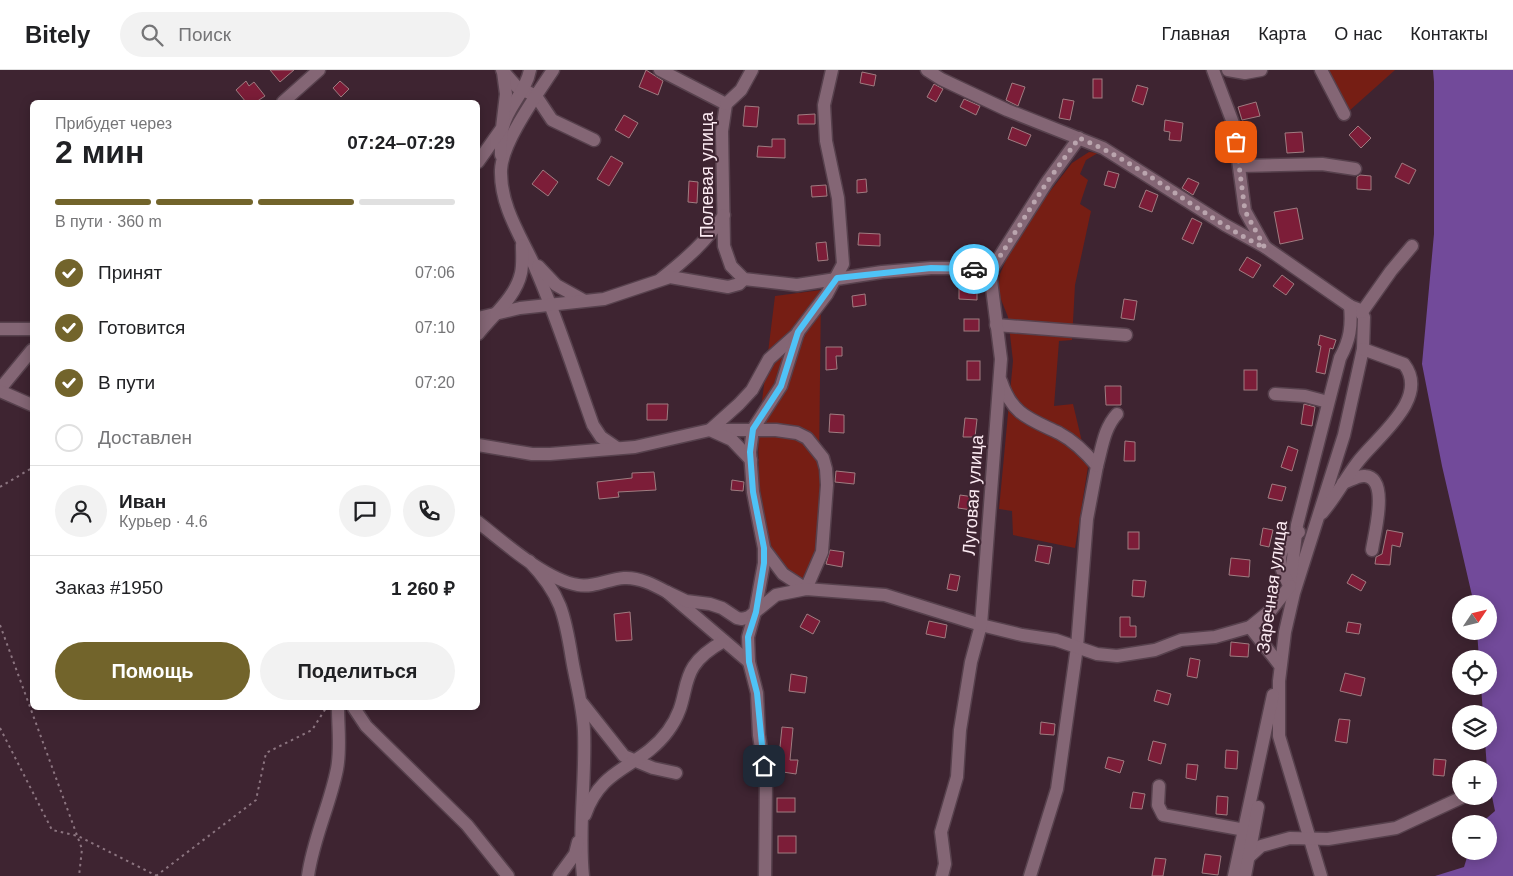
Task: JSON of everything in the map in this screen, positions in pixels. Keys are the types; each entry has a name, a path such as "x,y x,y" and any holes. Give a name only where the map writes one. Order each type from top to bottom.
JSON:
{"street":[{"path":"285,100 319,70"},
{"path":"502,70 517,87 536,96 552,120 594,140"},
{"path":"502,70 506,94 502,128 501,169 504,201 549,304 596,432 617,448"},
{"path":"480,159 502,128 523,90 530,70"},
{"path":"501,169 521,119 553,70"},
{"name":"Полевая улица","path":"660,70 726,104 722,132 724,246 731,266 744,279"},
{"path":"726,104 741,90 752,70"},
{"path":"710,430 752,390 769,359 798,332 837,278 843,264 843,242 835,177 826,141 824,104 832,70"},
{"path":"480,524 529,561 563,580 579,586 624,578 637,579 686,601 710,604 722,608 737,618 749,617 776,595 806,588 886,595 1022,636 1056,640 1097,654 1117,656 1155,650 1181,640 1215,637 1250,628 1292,590 1344,435 1365,338 1362,312 1350,306 1265,248 1103,148 1007,110 927,70"},
{"path":"1214,70 1233,122 1245,211 1265,248"},
{"path":"1228,70 1244,73 1261,70"},
{"path":"1321,70 1344,114"},
{"path":"480,318 520,308 589,302 625,294 670,277 686,278 728,287 739,284 744,279 797,285 820,283 837,278 931,268 969,268 990,272 1047,182 1079,138"},
{"path":"1240,166 1322,164 1355,169"},
{"path":"660,280 716,228 724,215"},
{"path":"480,332 510,297 521,273 522,242"},
{"path":"1362,312 1391,271 1412,246"},
{"path":"529,257 556,286 589,302"},
{"name":"Луговая улица","path":"942,876 945,864 940,832 957,777 960,730 971,662 981,625 1001,359 990,272"},
{"name":"Заречная улица","path":"1234,876 1285,632 1292,590 1296,535 1328,402 1340,358 1348,343 1352,326 1350,306"},
{"path":"996,325 1126,335"},
{"path":"0,329 30,329"},
{"path":"764,876 766,781 759,736 757,693 749,662 748,637 756,612 764,563 764,548 753,492 751,460 753,429 781,386 798,332"},
{"path":"1296,535 1317,518 1359,461 1390,427 1409,399 1411,378 1404,364 1363,349"},
{"path":"30,352 0,390 30,405"},
{"path":"1000,376 1006,395 1021,414 1032,422 1072,442 1097,466"},
{"path":"1274,394 1305,396 1328,402"},
{"path":"1030,876 1058,789 1077,647 1083,549 1097,466 1105,435 1111,421 1117,414"},
{"path":"480,445 532,454 617,448 681,438 710,430 753,429 789,431 807,438 823,458 826,469 827,507 822,552 806,588"},
{"path":"710,430 732,440 751,460"},
{"path":"1343,483 1366,476 1372,478 1376,484 1379,503 1372,550"},
{"path":"764,548 772,562 783,574 806,588"},
{"path":"529,561 546,580 561,604 581,701 584,731 583,876"},
{"path":"667,592 749,662"},
{"path":"1250,628 1279,664"},
{"path":"1285,632 1280,680 1279,736 1321,876"},
{"path":"559,876 574,854 589,804 601,784 660,741 676,719 689,672 698,658 724,641"},
{"path":"581,701 611,742 624,756 634,761 676,773"},
{"path":"308,876 311,857 337,768 340,746 338,710"},
{"path":"355,710 366,726 467,825 508,876"},
{"path":"1245,876 1255,830 1262,748"},
{"path":"1159,786 1158,805 1163,815 1245,830"},
{"path":"1250,856 1261,846 1290,838 1328,839 1396,828 1452,802"}],"path":[{"path":"0,487 30,469"},
{"path":"0,625 30,706"},
{"path":"31,710 82,849 79,876"},
{"path":"0,728 52,830 78,836 157,876 256,800 266,753 312,730 325,710"}],"shaded area":[{"path":"1328,70 1395,70 1349,111"},
{"path":"1433,70 1513,70 1513,876 1435,876 1464,867 1466,860 1497,860 1497,815 1490,815 1495,811 1494,805 1497,805 1497,760 1486,760 1486,750 1497,750 1497,705 1482,705 1482,695 1497,695 1497,650 1478,650 1478,640 1498,640 1498,595 1472,595 1442,466 1422,364 1434,234"},
{"path":"1089,152 1098,153 1086,160 1080,174 1088,180 1080,204 1091,211 1075,285 1072,340 1059,341 1054,406 1073,404 1088,467 1075,548 1013,535 1012,511 999,509 1013,361 1008,317 998,292 1000,274 1013,244 1037,208 1072,163"},
{"path":"821,290 819,465 822,482 818,554 806,577 799,579 779,564 772,552 763,522 759,480 758,433 775,296"}],"building":[{"path":"270,70 294,70 280,82"},
{"path":"646,70 663,81 658,95 639,87"},
{"path":"862,72 876,75 874,86 860,83"},
{"path":"1093,79 1102,79 1102,98 1093,98"},
{"path":"246,81 249,86 254,82 265,96 259,100 244,100 236,90"},
{"path":"340,81 349,89 341,97 333,88"},
{"path":"1012,83 1025,87 1018,106 1006,100"},
{"path":"934,84 943,89 936,102 927,97"},
{"path":"1137,85 1148,88 1143,105 1132,101"},
{"path":"964,99 980,106 976,115 960,107"},
{"path":"1063,99 1074,101 1070,120 1059,118"},
{"path":"1256,102 1260,116 1242,120 1238,107"},
{"path":"745,106 759,107 757,127 743,126"},
{"path":"815,114 815,124 798,124 798,115"},
{"path":"624,115 638,123 629,138 615,130"},
{"path":"1165,120 1183,123 1181,141 1169,140 1170,132 1164,131"},
{"path":"1358,126 1371,138 1361,148 1349,135"},
{"path":"1012,127 1031,135 1026,146 1008,139"},
{"path":"1302,132 1304,152 1287,153 1285,133"},
{"path":"772,139 785,139 785,158 757,157 758,146 772,147"},
{"path":"611,156 623,163 609,186 597,179"},
{"path":"1402,163 1416,170 1409,184 1395,177"},
{"path":"543,170 558,182 548,196 532,184"},
{"path":"1108,171 1119,174 1115,188 1104,185"},
{"path":"1360,175 1371,176 1371,190 1357,189 1357,177"},
{"path":"1188,178 1199,183 1193,195 1182,188"},
{"path":"866,179 867,192 857,193 857,180"},
{"path":"689,181 698,182 697,203 688,202"},
{"path":"826,185 827,196 812,197 811,186"},
{"path":"1146,190 1158,195 1152,212 1139,207"},
{"path":"1297,208 1303,239 1280,244 1274,212"},
{"path":"1192,218 1202,223 1193,244 1182,239"},
{"path":"859,233 880,234 880,246 858,245"},
{"path":"826,242 828,260 818,261 816,243"},
{"path":"1247,257 1261,265 1253,278 1239,270"},
{"path":"1282,275 1294,284 1286,295 1273,286"},
{"path":"959,287 977,287 977,300 959,299"},
{"path":"865,294 866,305 853,307 852,296"},
{"path":"1124,299 1137,301 1134,320 1121,318"},
{"path":"964,319 979,319 979,331 964,331"},
{"path":"1320,335 1336,340 1333,349 1330,348 1325,374 1316,372 1321,346 1318,345"},
{"path":"826,347 842,347 842,356 836,356 837,369 826,370"},
{"path":"967,361 980,361 980,380 967,380"},
{"path":"1244,370 1257,370 1257,390 1244,390"},
{"path":"1105,386 1121,386 1121,405 1106,405"},
{"path":"647,404 668,404 667,420 647,420"},
{"path":"1304,404 1315,407 1312,426 1301,424"},
{"path":"830,414 844,415 844,433 829,432"},
{"path":"965,418 977,419 975,437 963,437"},
{"path":"1125,441 1135,442 1135,461 1124,461"},
{"path":"1288,446 1298,450 1292,471 1281,467"},
{"path":"836,471 855,473 854,484 835,482"},
{"path":"654,472 656,490 618,492 619,497 599,499 597,482 632,478 632,473"},
{"path":"732,480 744,482 743,491 731,490"},
{"path":"1272,484 1286,487 1282,501 1268,498"},
{"path":"960,495 974,497 972,510 958,508"},
{"path":"1263,528 1273,530 1269,547 1260,545"},
{"path":"1387,530 1403,533 1400,547 1392,545 1390,565 1375,564 1376,557 1382,554"},
{"path":"1128,532 1139,532 1139,549 1128,549"},
{"path":"1038,545 1052,547 1049,564 1035,561"},
{"path":"830,550 844,552 842,567 826,564"},
{"path":"1231,558 1250,560 1249,577 1229,575"},
{"path":"950,574 960,576 957,591 947,589"},
{"path":"1352,574 1366,582 1361,591 1347,583"},
{"path":"1133,580 1146,581 1144,597 1132,596"},
{"path":"630,612 632,640 616,641 614,614"},
{"path":"807,614 820,621 813,634 800,627"},
{"path":"1120,617 1130,617 1130,626 1136,626 1136,637 1120,637"},
{"path":"929,621 947,625 945,638 926,634"},
{"path":"1348,622 1361,624 1359,634 1346,632"},
{"path":"1231,642 1249,644 1248,657 1230,656"},
{"path":"1190,658 1200,660 1197,678 1187,676"},
{"path":"1345,673 1365,678 1361,696 1340,691"},
{"path":"791,674 807,677 805,693 789,691"},
{"path":"1157,690 1171,694 1168,705 1154,701"},
{"path":"1339,719 1350,720 1347,743 1335,741"},
{"path":"1041,722 1055,724 1054,735 1040,734"},
{"path":"782,727 793,728 790,760 798,760 796,774 783,772 783,767 778,767"},
{"path":"1153,741 1166,744 1161,764 1148,760"},
{"path":"1226,750 1238,751 1237,769 1225,768"},
{"path":"1108,757 1124,761 1120,773 1105,768"},
{"path":"1434,759 1446,760 1444,776 1433,775"},
{"path":"1187,764 1198,765 1196,780 1186,778"},
{"path":"1133,792 1145,794 1142,809 1130,808"},
{"path":"1217,796 1228,797 1227,815 1216,814"},
{"path":"777,798 795,798 795,812 777,812"},
{"path":"778,836 796,836 796,853 778,853"},
{"path":"1205,854 1221,856 1218,875 1202,873"},
{"path":"1155,858 1166,859 1163,876 1152,876"}],"way so far":[{"path":"974,269 990,272 1047,182 1079,138 1103,148 1244,237 1265,248 1245,211 1236,142"}],"route":[{"path":"764,766 759,736 757,693 749,662 748,637 756,612 764,563 764,548 758,526 753,492 750,452 753,429 781,386 798,332 837,278 931,268 974,269"}]}
